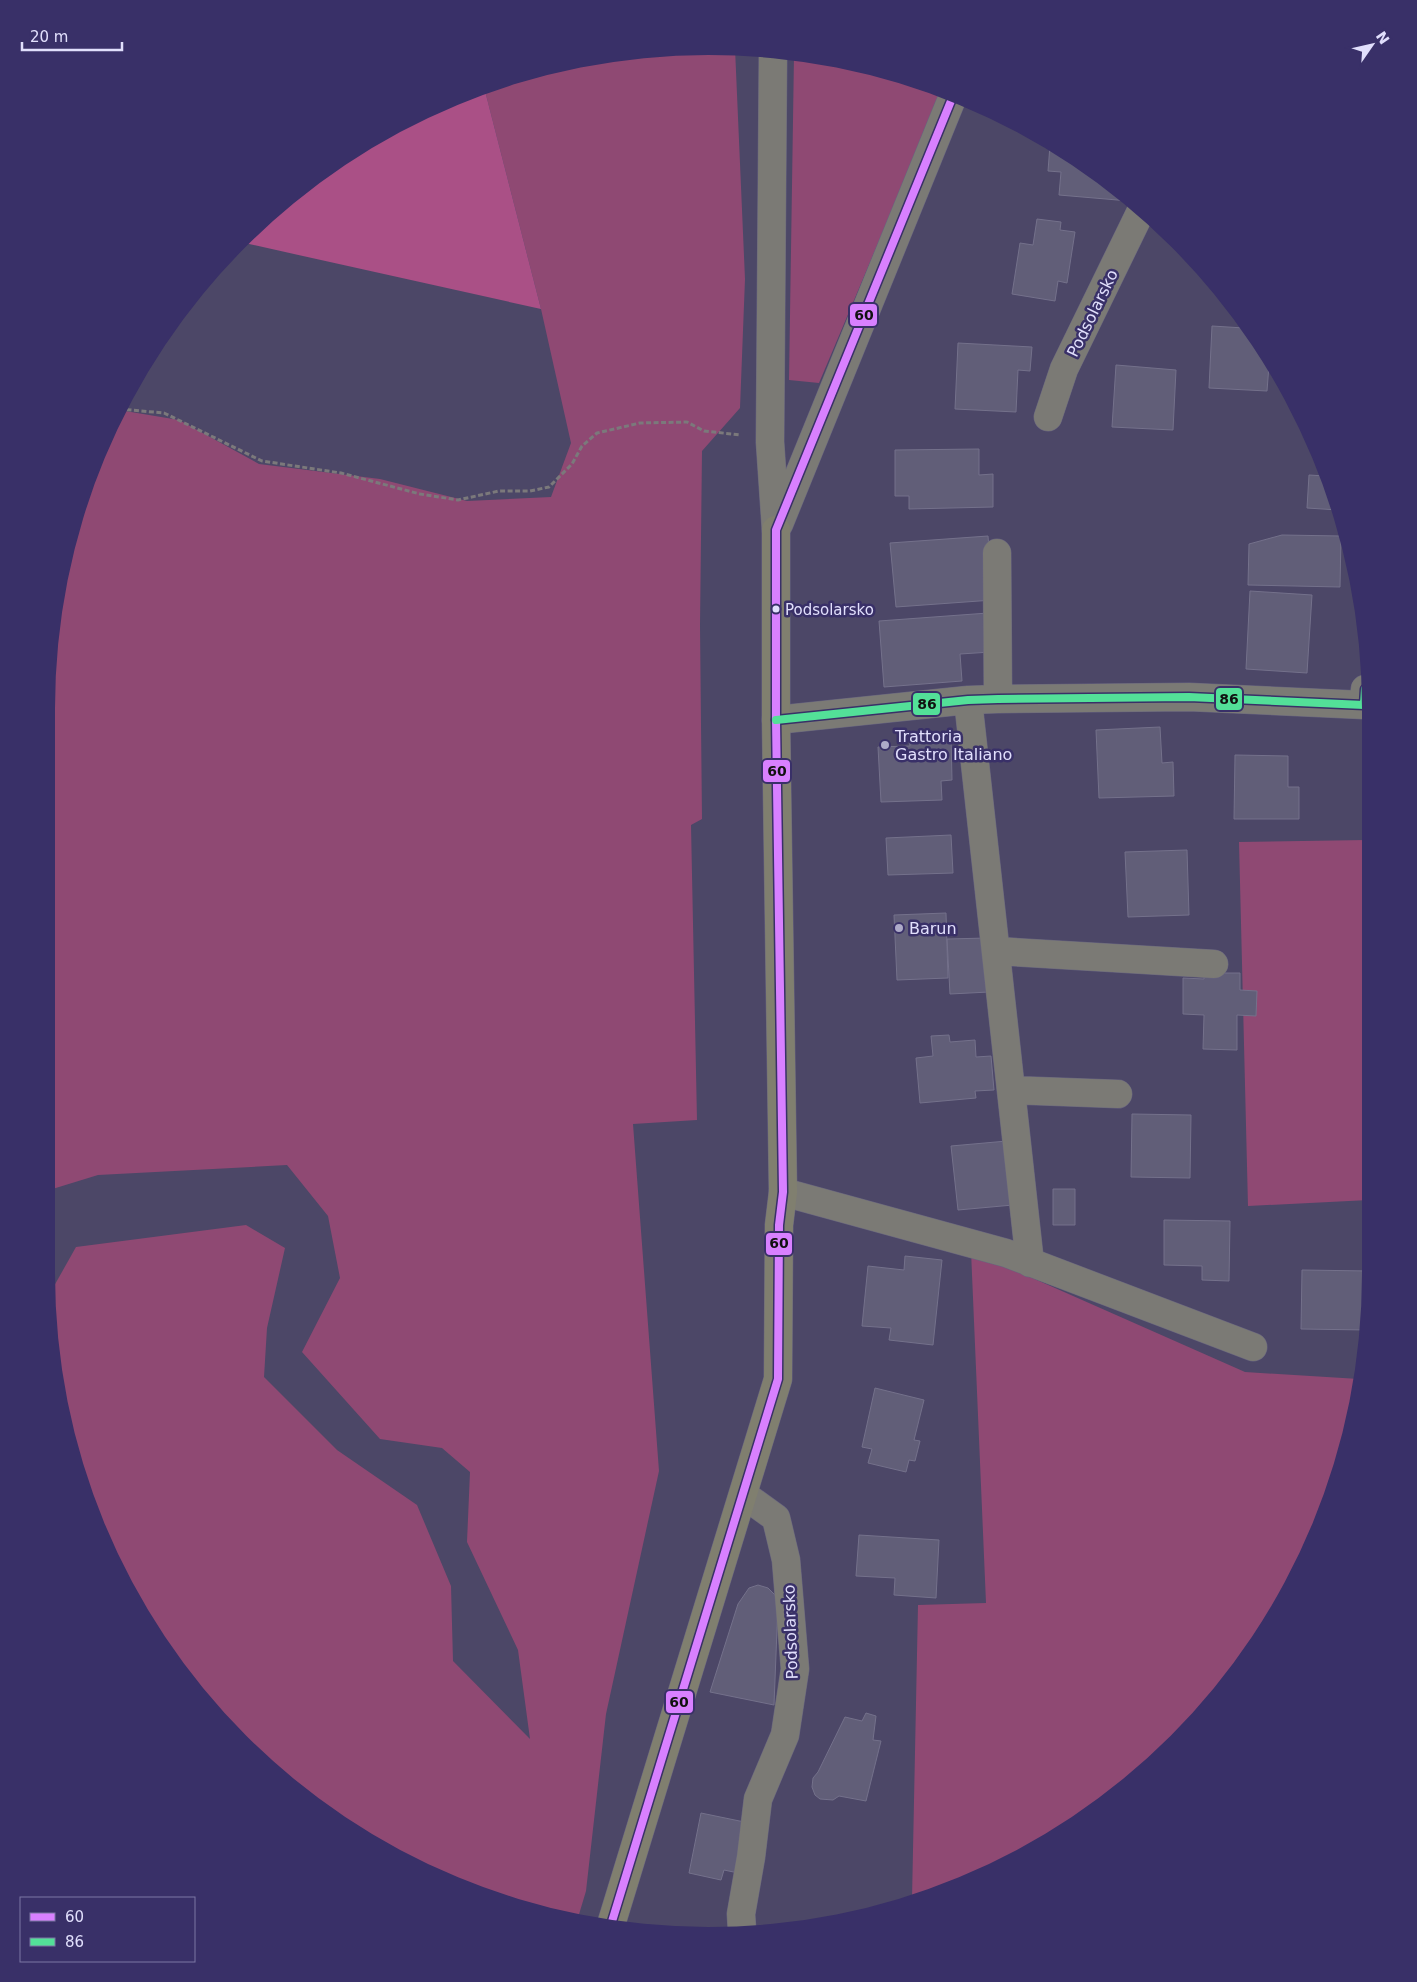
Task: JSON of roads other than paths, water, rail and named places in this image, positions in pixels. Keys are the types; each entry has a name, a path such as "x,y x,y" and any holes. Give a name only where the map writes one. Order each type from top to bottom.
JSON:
{"main road":[{"path":"613,1919 778,1379 779,1225 783,1192 776,720 776,530"}],"street":[{"path":"772,58 770,442 776,530"},
{"path":"776,530 951,102"},
{"name":"Podsolarsko","path":"1048,417 1064,369 1138,216"},
{"path":"997,553 998,699"},
{"path":"776,720 968,700 998,699 1189,697 1362,702"},
{"path":"968,700 1030,1263"},
{"path":"996,951 1214,964"},
{"path":"1011,1090 1118,1094"},
{"path":"783,1192 1006,1253 1253,1348"},
{"name":"Podsolarsko","path":"742,1926 741,1914 758,1799 785,1735 794,1669 788,1577 776,1518 744,1495"}],"place":[{"name":"Podsolarsko","path":"776,609"},
{"name":"Trattoria Gastro Italiano","path":"885,745"},
{"name":"Barun","path":"899,928"}]}
